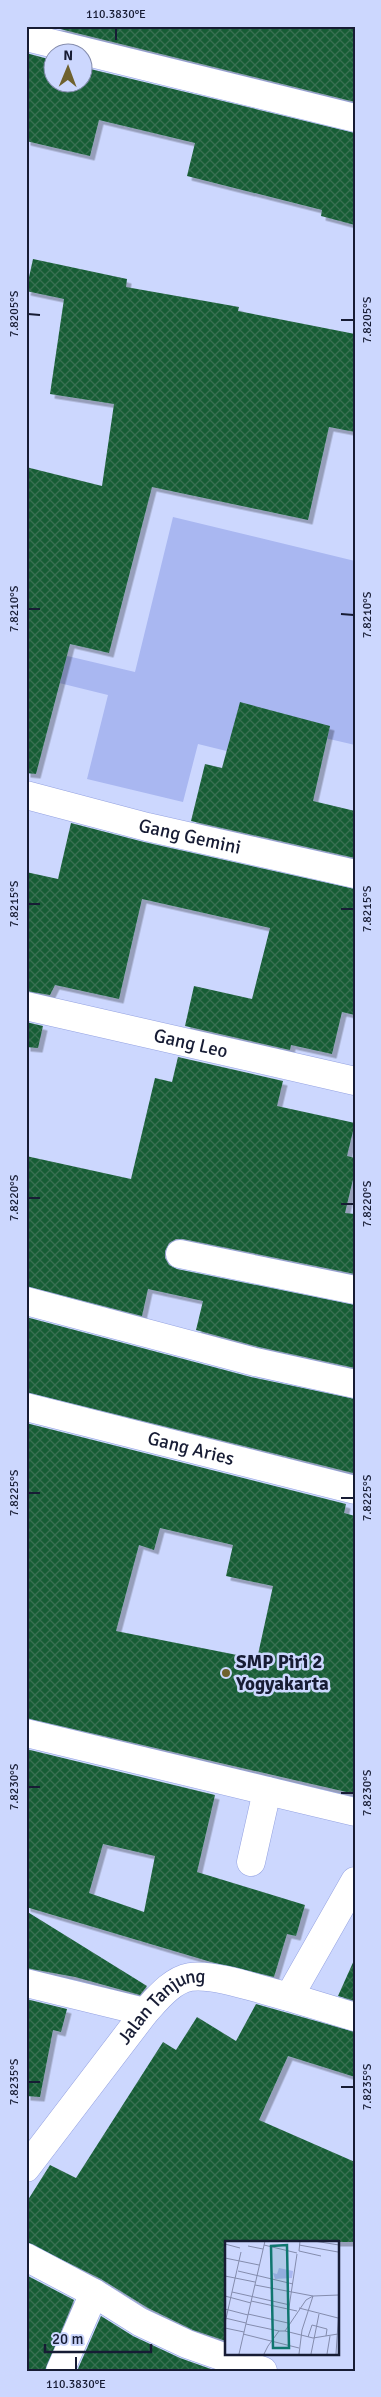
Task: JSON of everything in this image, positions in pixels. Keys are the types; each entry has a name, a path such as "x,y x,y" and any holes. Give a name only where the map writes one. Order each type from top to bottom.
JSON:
{"street":[{"path":"26,37 355,118"},
{"name":"Gang Gemini","path":"26,795 147,827 355,874"},
{"name":"Gang Leo","path":"26,1006 355,1081"},
{"path":"180,1254 355,1290"},
{"path":"26,1301 236,1358 355,1384"},
{"name":"Gang Aries","path":"26,1407 355,1490"},
{"path":"26,1733 355,1812"},
{"path":"251,1862 267,1791"},
{"path":"289,1997 355,1882"},
{"name":"Jalan Tanjung","path":"26,2168 145,2012 162,1993 190,1977 217,1979 289,1997 355,2017"},
{"path":"26,1983 145,2012"},
{"path":"26,2257 94,2293 140,2322 187,2344 263,2371"},
{"path":"60,2371 94,2293"}],"shaded area":[{"path":"173,517 355,561 355,745 312,735 303,770 198,744 183,802 87,779 108,695 35,677 42,650 135,672"}],"building":[{"path":"48,26 355,26 355,102"},
{"path":"26,53 42,57 42,92 92,92 92,69 355,133 355,225 321,216 322,210 187,176 195,143 99,120 90,156 26,141"},
{"path":"33,259 127,279 126,287 239,307 238,311 355,334 355,432 329,427 308,520 152,487 109,653 70,644 36,774 26,773 26,467 102,486 114,404 50,394 64,299 26,291"},
{"path":"240,702 330,726 313,801 355,811 355,858 191,821 205,764 222,768"},
{"path":"71,823 144,842 355,889 355,1015 342,1012 332,1054 291,1045 290,1050 185,1026 194,986 252,999 270,928 142,899 119,999 55,985 50,995 26,991 26,872 58,879"},
{"path":"26,1022 43,1026 38,1048 26,1047"},
{"path":"178,1057 283,1081 277,1106 355,1123 347,1156 355,1158 355,1171 345,1213 355,1214 355,1274 183,1239 176,1239 169,1243 165,1251 165,1258 169,1265 177,1269 355,1305 355,1368 259,1347 196,1330 203,1301 148,1289 142,1316 26,1286 26,1156 131,1179 155,1078 172,1082"},
{"path":"26,1317 251,1377 355,1399 353,1473 26,1392"},
{"path":"26,1423 346,1504 344,1513 355,1516 355,1794 26,1718","holes":["160,1528 233,1545 226,1576 273,1586 257,1659 116,1631 139,1545 154,1550"]},
{"path":"26,1749 215,1795 197,1872 305,1905 296,1936 287,1934 274,1977 211,1962 26,1907","holes":["103,1844 155,1856 144,1912 89,1893"]},
{"path":"26,1911 147,1986 140,1995 75,1977 26,1968"},
{"path":"355,1958 355,2001 338,1996"},
{"path":"26,1999 67,2009 61,2032 53,2030 40,2097 26,2096"},
{"path":"256,2004 355,2032 355,2077 288,2056 259,2120 355,2162 355,2242 225,2241 225,2341 193,2330 148,2308 101,2279 26,2242 26,2203 50,2165 76,2178 163,2042 176,2050 197,2017 236,2041"},
{"path":"26,2275 74,2300 45,2371 26,2371"},
{"path":"101,2316 133,2336 180,2358 211,2369 210,2371 77,2371"}],"place":[{"name":"SMP Piri 2 Yogyakarta","path":"226,1673"}]}
